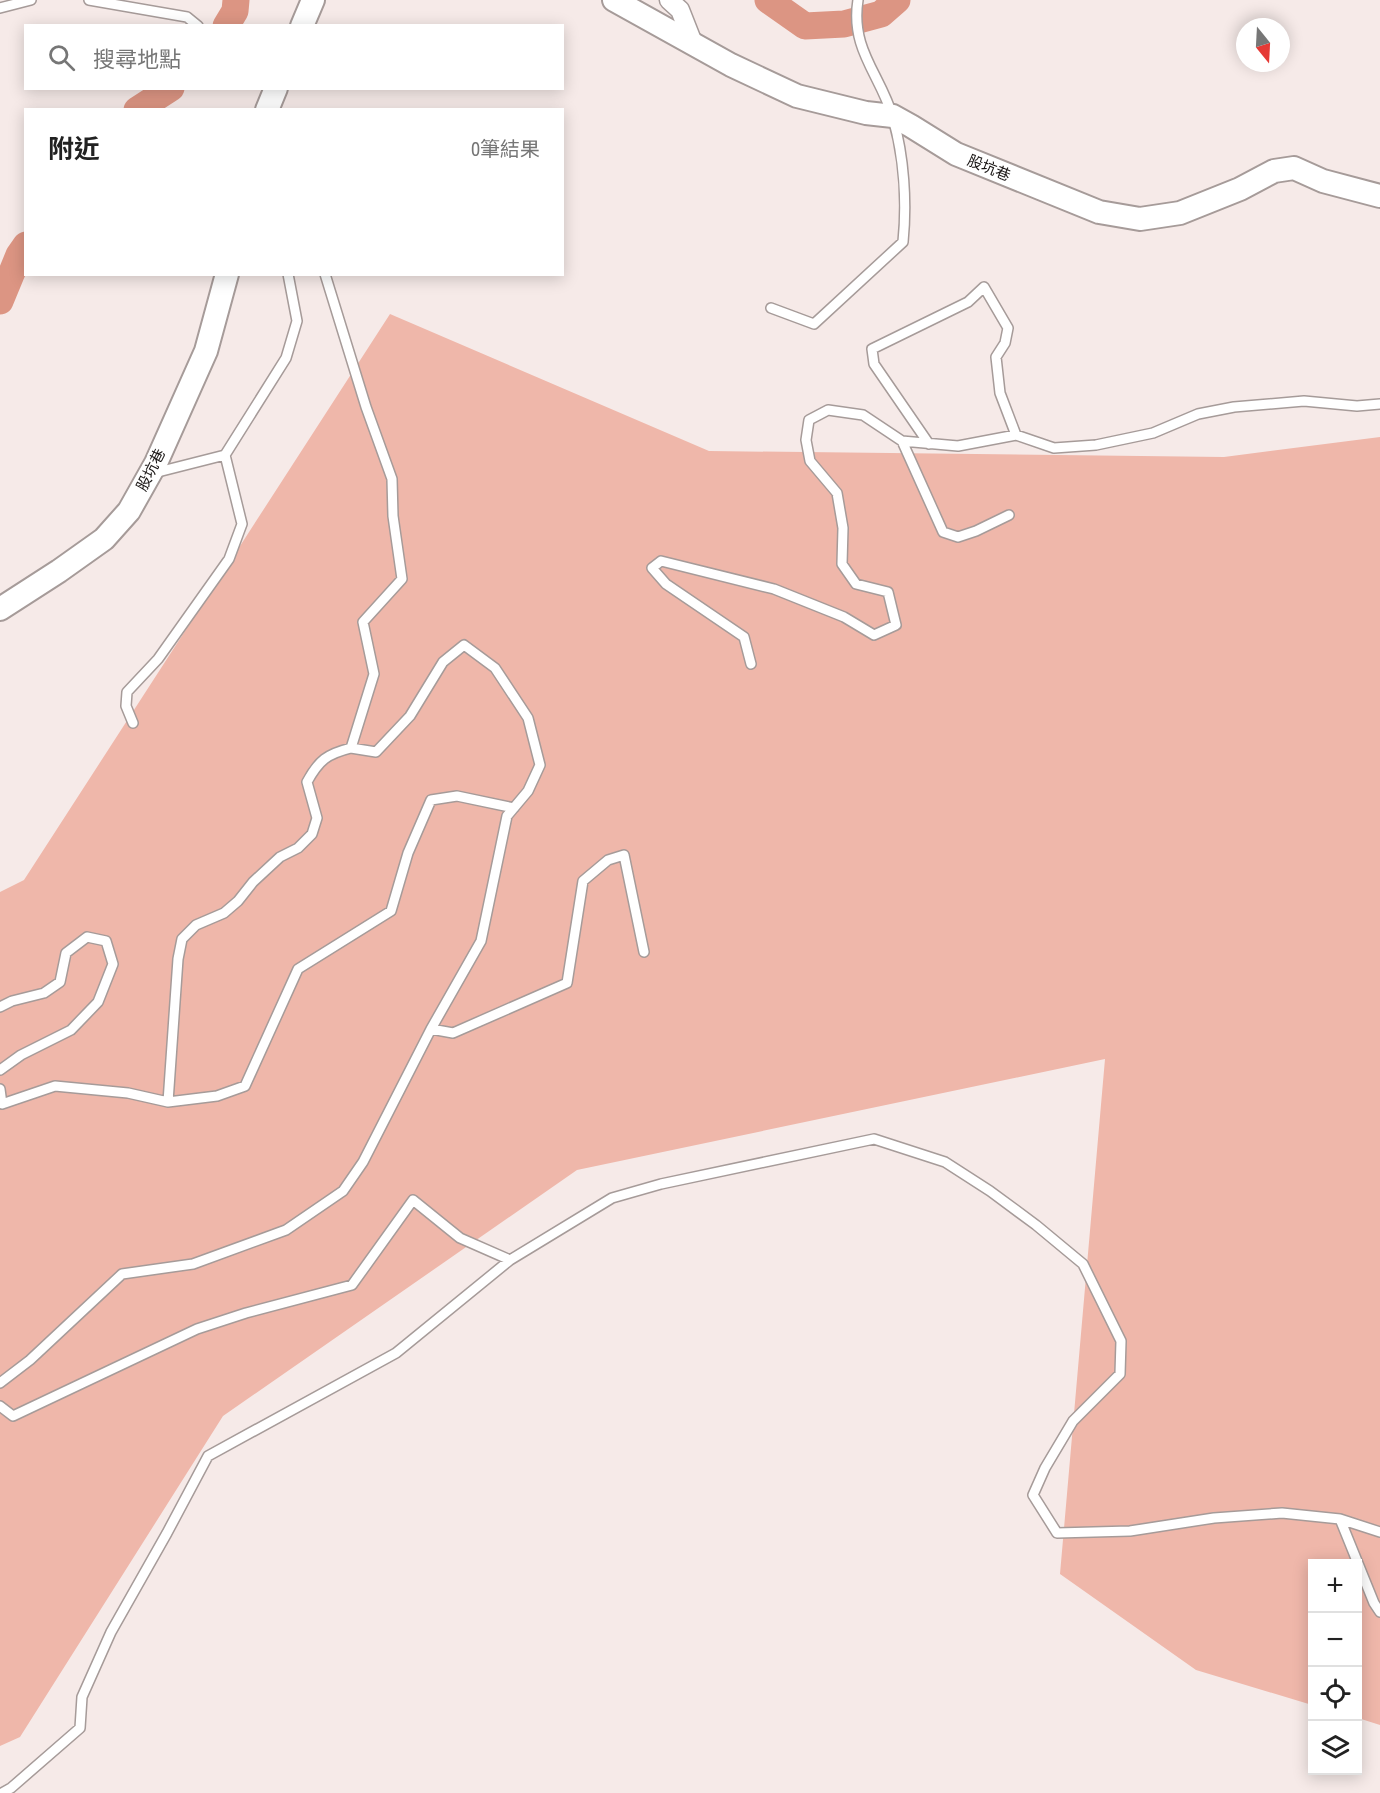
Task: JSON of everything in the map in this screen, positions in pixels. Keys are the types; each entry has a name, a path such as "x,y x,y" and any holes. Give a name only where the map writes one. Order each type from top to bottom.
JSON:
{"street":[{"path":"303,24 313,0"},
{"name":"股坑巷","path":"614,0 761,80 797,96 866,113 893,117 956,154 1099,212 1140,219 1180,213 1240,189 1274,171 1294,168 1323,181 1380,196"},
{"path":"669,0 680,10 693,43"},
{"path":"268,108 275,90"},
{"name":"股坑巷","path":"0,609 104,539 129,511 149,475 206,351 226,276"}],"lane":[{"path":"0,8 31,0"},
{"path":"89,0 187,17 196,24"},
{"path":"771,308 813,324 903,242 906,210 893,117 861,46 856,14 858,0"},
{"path":"149,475 225,455 286,358 297,321 288,276"},
{"path":"326,276 362,396 392,479 393,516 402,579 363,622 374,674 351,748"},
{"path":"929,444 874,364 872,349 968,302 984,287 1008,328 1005,343 996,357 1000,393 1016,435"},
{"path":"751,664 744,637 666,584 652,568 661,561 774,589 844,616 874,635 896,625 888,592 856,584 842,564 843,528 837,493 810,461 806,440 809,420 828,410 863,415 902,441 958,446 1016,435 1054,448 1096,445 1153,433 1198,414 1234,406 1304,401 1357,406 1380,404"},
{"path":"902,441 943,532 958,537 1009,515"},
{"path":"133,723 126,706 127,692 158,659 229,559 242,524 225,455"},
{"path":"0,1383 30,1360 122,1274 193,1264 286,1230 343,1191 363,1162 431,1029 481,941 507,816 528,791 540,765 528,718 495,668 464,645 443,662 410,716 376,752 351,748 331,753 315,766 307,782 317,818 312,834 297,848 280,858 224,913 196,925 182,939 178,959 168,1102"},
{"path":"0,1089 2,1104 55,1086 128,1093 168,1102 217,1096 245,1086 298,969 391,911 408,853 431,800 457,796 514,808"},
{"path":"431,1029 453,1033 567,983 583,881 608,861 624,855 644,952"},
{"path":"0,1007 12,1001 44,993 60,982 66,952 87,937 106,941 113,963 99,1002 71,1030 21,1055 0,1070"},
{"path":"2,1793 11,1788 80,1728 82,1697 111,1632 208,1456 396,1353 510,1260 612,1198 661,1184 874,1139 945,1162 1036,1225 1083,1264 1121,1341 1120,1374 1073,1421 1045,1468 1034,1495 1058,1533 1130,1531 1214,1518 1282,1514 1340,1519 1380,1532"},
{"path":"0,1406 13,1416 197,1329 246,1313 352,1285 413,1200 460,1238 510,1260"},
{"path":"1340,1519 1374,1603 1380,1612"}],"shaded area":[{"path":"390,314 709,451 1224,457 1380,437 1380,1725 1362,1719 1362,1559 1308,1559 1308,1704 1196,1670 1060,1574 1105,1059 577,1170 223,1416 20,1737 0,1746 0,892 24,880"}],"waterway":[{"path":"227,24 235,11 236,0"},
{"path":"768,0 805,26 844,24 881,14 897,0"},
{"path":"140,108 168,90"},
{"path":"0,301 24,248"}]}
